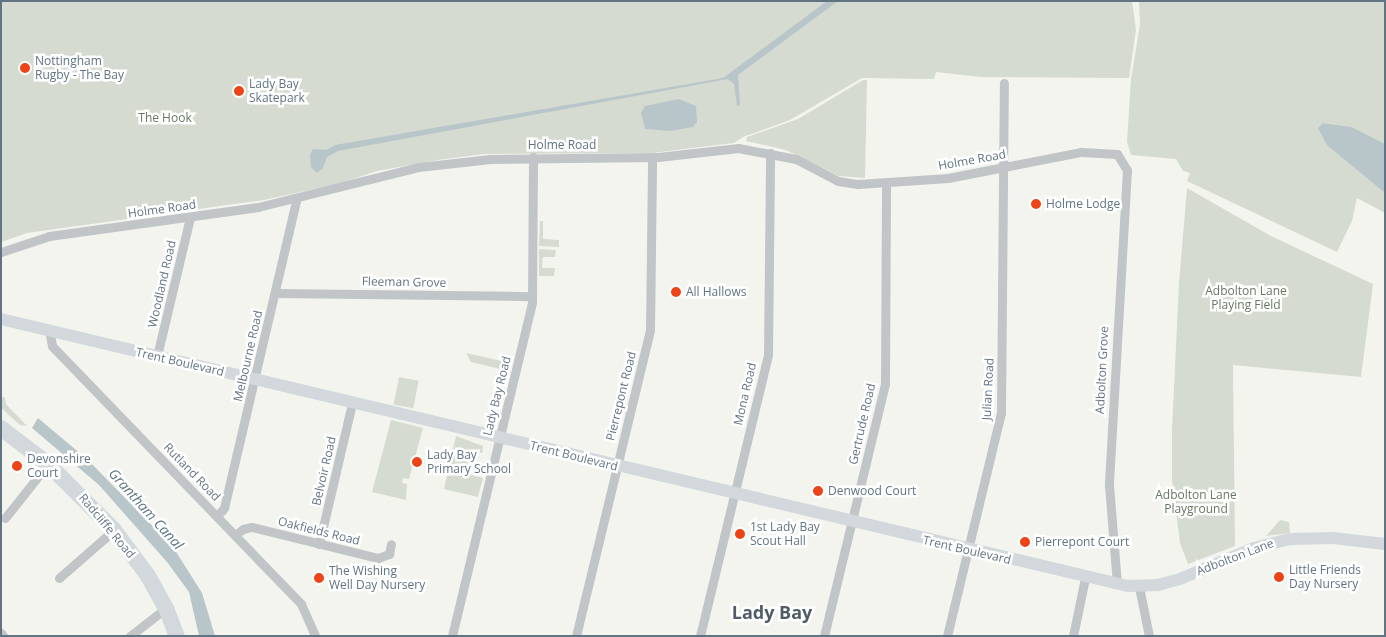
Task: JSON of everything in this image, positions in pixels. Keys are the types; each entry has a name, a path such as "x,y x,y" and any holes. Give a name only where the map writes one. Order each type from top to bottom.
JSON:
{"highway":[{"name":"Radcliffe Road","path":"1,422 7,431 48,464 114,530 148,576 166,608 177,636"}],"street":[{"name":"Julian Road","path":"947,636 1001,413 1005,167 1004,82"},
{"name":"Holme Road","path":"1,252 49,236 190,218 296,200 418,167 490,158 652,157 724,148 770,153 796,159 838,181 886,183 948,178 1081,152 1110,152 1122,158"},
{"name":"Mona Road","path":"700,636 768,355 770,153"},
{"name":"Lady Bay Road","path":"452,636 532,296 533,157"},
{"name":"Pierrepont Road","path":"576,636 650,330 652,157"},
{"name":"Adbolton Grove","path":"1117,584 1109,485 1127,170 1122,158"},
{"name":"Gertrude Road","path":"824,636 885,384 886,183"},
{"name":"Melbourne Road","path":"217,516 224,508 296,200"},
{"name":"Woodland Road","path":"158,356 190,218"},
{"name":"Fleeman Grove","path":"275,293 532,296"},
{"name":"Trent Boulevard","path":"1,319 1085,578 1117,584"},
{"name":"Rutland Road","path":"49,330 52,346 301,604 315,636"},
{"name":"Belvoir Road","path":"319,544 352,403"},
{"path":"5,518 48,464"},
{"name":"Oakfields Road","path":"235,535 242,529 252,527 378,558 389,554 391,544"},
{"path":"59,578 114,530"},
{"name":"Adbolton Lane","path":"1117,584 1139,587 1180,579 1254,548 1290,539 1333,538 1385,544"},
{"path":"1073,636 1085,578"},
{"path":"1139,587 1149,636"},
{"path":"130,636 166,608"}],"green space":[{"name":"The Hook","path":"1,1 1132,1 1136,30 1129,78 980,77 936,72 934,79 862,78 790,120 743,137 734,143 652,153 484,154 438,160 377,171 341,183 264,200 27,233 1,242"},
{"path":"1139,1 1385,1 1385,144 1352,127 1323,123 1358,170 1385,193 1385,213 1357,198 1352,221 1337,252 1187,181 1190,173 1183,171 1176,159 1131,155 1127,142 1131,79 1140,25"},
{"path":"863,80 867,80 865,178 839,176 786,150 746,141 747,137 798,119"},
{"name":"Adbolton Lane Playing Field","path":"1187,188 1271,236 1373,284 1361,377 1233,365 1235,546 1188,564 1180,543 1172,480 1172,429 1179,283"},
{"path":"540,221 543,221 543,239 559,240 559,247 539,246"},
{"path":"539,249 556,250 555,257 543,257 542,268 555,268 554,276 539,276"},
{"path":"466,353 506,362 504,370 471,362"},
{"path":"399,377 419,381 413,408 394,404"},
{"path":"5,397 6,404 27,426 20,425 1,408 1,398"},
{"path":"391,420 423,428 409,479 403,478 402,483 407,484 406,500 372,492"},
{"path":"456,436 483,446 482,453 468,450 466,461 471,463 467,474 483,478 478,497 444,489"},
{"path":"1280,520 1289,522 1290,533 1266,536"}],"shaded area":[{"path":"827,1 838,1 738,75 740,105 737,106 734,84 728,79 338,151 327,157 323,168 317,173 311,167 310,155 313,149 326,150 335,145 723,78"},
{"path":"679,99 696,106 697,122 693,127 670,131 645,129 641,113 645,106"},
{"path":"1323,123 1352,127 1385,144 1385,193 1327,145 1318,128"},
{"name":"Grantham Canal","path":"38,418 88,460 173,547 202,593 215,636 199,636 189,592 167,562 99,485 32,428"}],"place":[{"name":"Nottingham Rugby - The Bay","path":"25,68"},
{"name":"Lady Bay Skatepark","path":"239,91"},
{"name":"Holme Lodge","path":"1036,204"},
{"name":"All Hallows","path":"676,292"},
{"name":"Lady Bay Primary School","path":"417,462"},
{"name":"Devonshire Court","path":"17,466"},
{"name":"Denwood Court","path":"818,491"},
{"name":"1st Lady Bay Scout Hall","path":"740,534"},
{"name":"Pierrepont Court","path":"1025,542"},
{"name":"Little Friends Day Nursery","path":"1279,577"},
{"name":"The Wishing Well Day Nursery","path":"319,578"}],"district":[{"name":"Lady Bay","path":"772,612"}],"park label":[{"name":"Adbolton Lane Playground","path":"1196,502"}]}
